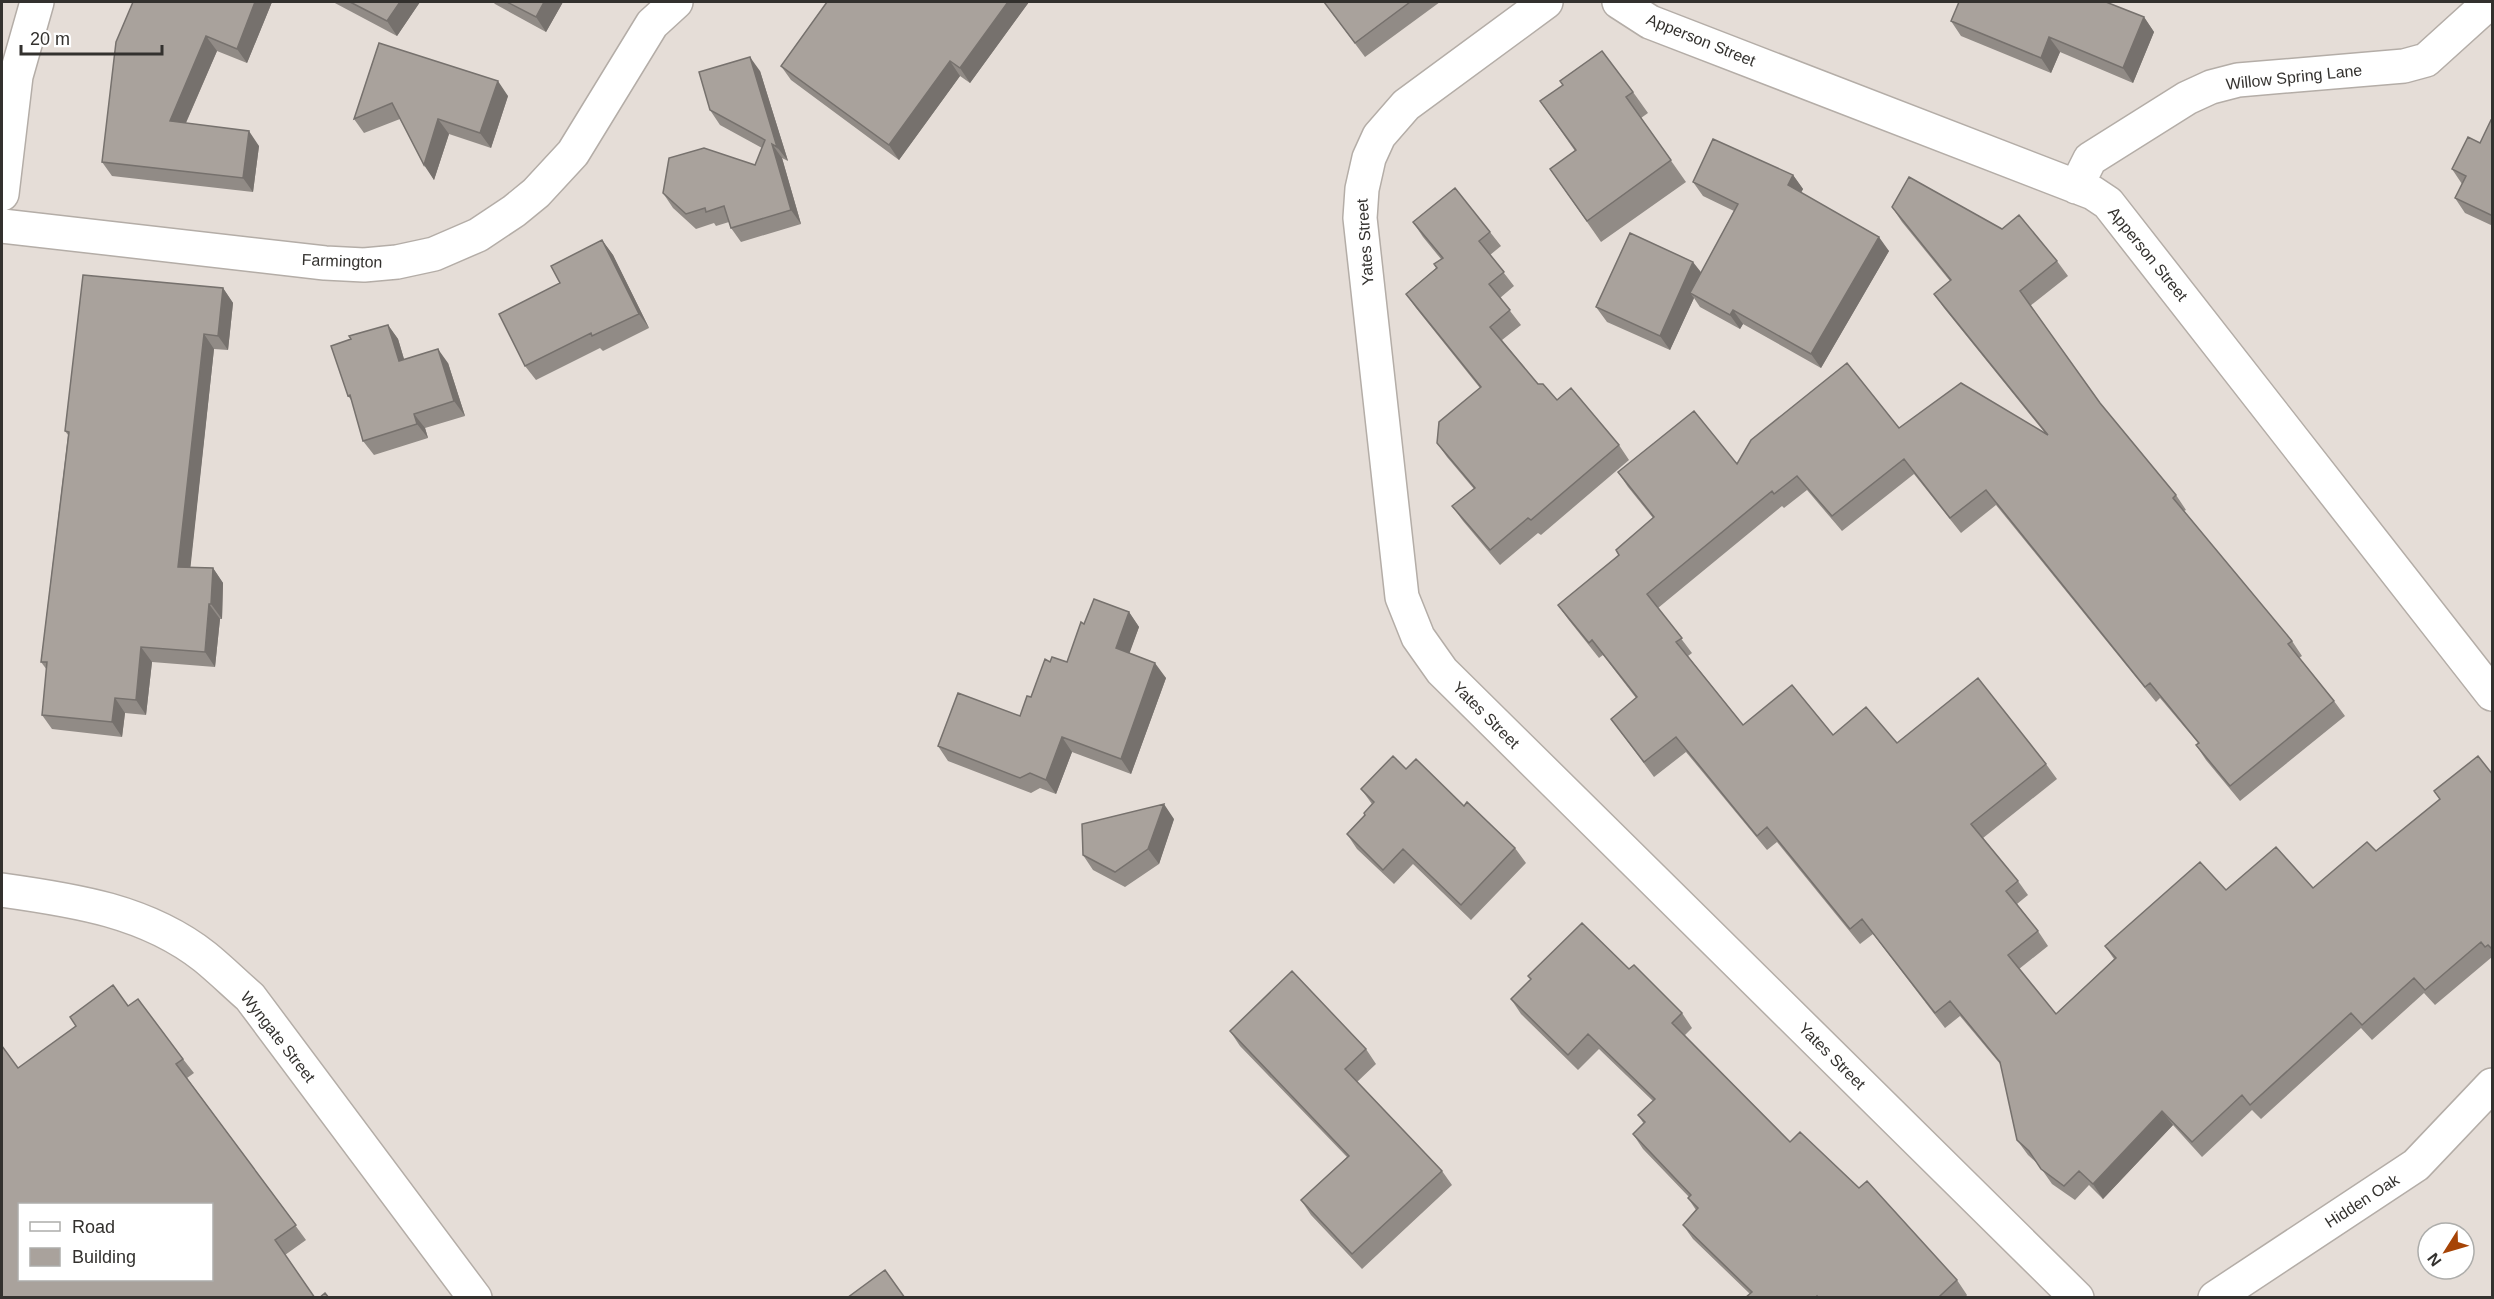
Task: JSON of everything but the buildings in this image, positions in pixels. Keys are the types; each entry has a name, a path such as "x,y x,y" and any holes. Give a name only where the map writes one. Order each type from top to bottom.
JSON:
{"street":[{"path":"2,194 16,76 37,2"},
{"name":"Farmington","path":"2,226 325,263 364,265 397,262 434,254 478,235 536,193 573,153 652,24 676,2"},
{"name":"Yates Street","path":"1546,2 1406,105 1379,136 1369,158 1362,189 1360,218 1402,597 1418,637 1442,671 2077,1298"},
{"name":"Apperson Street","path":"1619,2 1650,22 2093,193 2108,203 2493,694"},
{"name":"Willow Spring Lane","path":"2076,187 2090,159 2187,98 2211,87 2238,80 2404,66 2426,60 2490,2"},
{"name":"Wyngate Street","path":"2,890 67,899 133,916 204,956 250,998 475,1298"},
{"name":"Hidden Oak","path":"2215,1298 2416,1165 2493,1085"}]}
